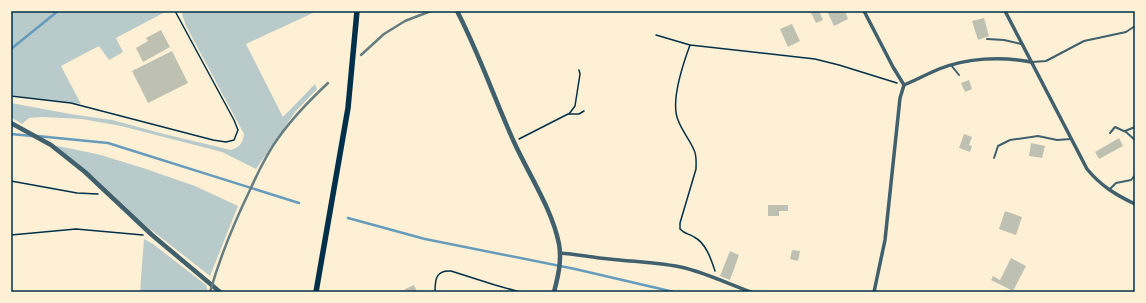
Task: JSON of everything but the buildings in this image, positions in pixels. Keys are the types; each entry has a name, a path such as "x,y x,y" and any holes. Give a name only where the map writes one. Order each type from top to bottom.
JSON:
{"main road":[{"path":"316,292 348,108 357,11"}],"street":[{"path":"457,11 556,232 560,261 554,292"},
{"path":"864,11 904,85"},
{"path":"1005,11 1070,139 1087,169 1096,180 1109,190 1135,204"},
{"path":"874,292 885,240 900,98 904,85 938,69 951,65 992,59 1015,59 1031,62"},
{"path":"11,123 51,145 85,172 152,236 220,292"},
{"path":"560,254 664,264 684,268 717,278 752,292"}],"lane":[{"path":"1031,62 1046,61 1084,41 1126,32 1135,26"},
{"path":"987,39 1004,40 1022,45"},
{"path":"951,65 959,75"},
{"path":"1110,133 1115,127 1124,131 1135,140"},
{"path":"1124,131 1135,127"},
{"path":"994,158 998,146 1010,140 1038,136 1057,140 1070,139"},
{"path":"1109,190 1116,183 1131,180 1135,175"}],"path":[{"path":"11,96 71,103 213,140 226,142 234,140 238,130 234,120 176,12"},
{"path":"656,36 690,44 815,59 904,85"},
{"path":"690,44 684,60 676,96 677,118 682,132 695,151 696,169 680,223 680,229 685,234 693,236 700,241 706,249 717,278"},
{"path":"569,114 575,106 580,70"},
{"path":"514,141 569,114 578,114 584,111"},
{"path":"11,181 77,193 106,193"},
{"path":"11,235 76,229 152,236"},
{"path":"435,292 438,275 444,271 451,271 495,286 520,292"}],"shaded area":[{"path":"11,11 167,11 116,38 123,52 109,60 99,46 61,66 81,104 11,95"},
{"path":"183,11 315,12 246,44 283,117 315,84 317,89 295,112 256,169 222,152 121,126 82,119 42,117 29,118 22,124 11,117 11,103 112,120 231,150 236,148 242,143 244,134 186,26 182,14"},
{"path":"53,145 97,154 140,167 195,186 238,206 210,276 145,225 94,177"},
{"path":"144,239 153,244 206,285 208,292 140,292"}],"waterway":[{"path":"11,49 58,11"},
{"path":"11,134 32,136"},
{"path":"37,136 108,143 299,203"},
{"path":"348,218 425,239 575,269 674,292"}],"railway":[{"path":"361,55 384,34 405,21 431,11"},
{"path":"210,292 218,266 233,228 256,176 267,156 290,123 308,102 328,83"}]}
